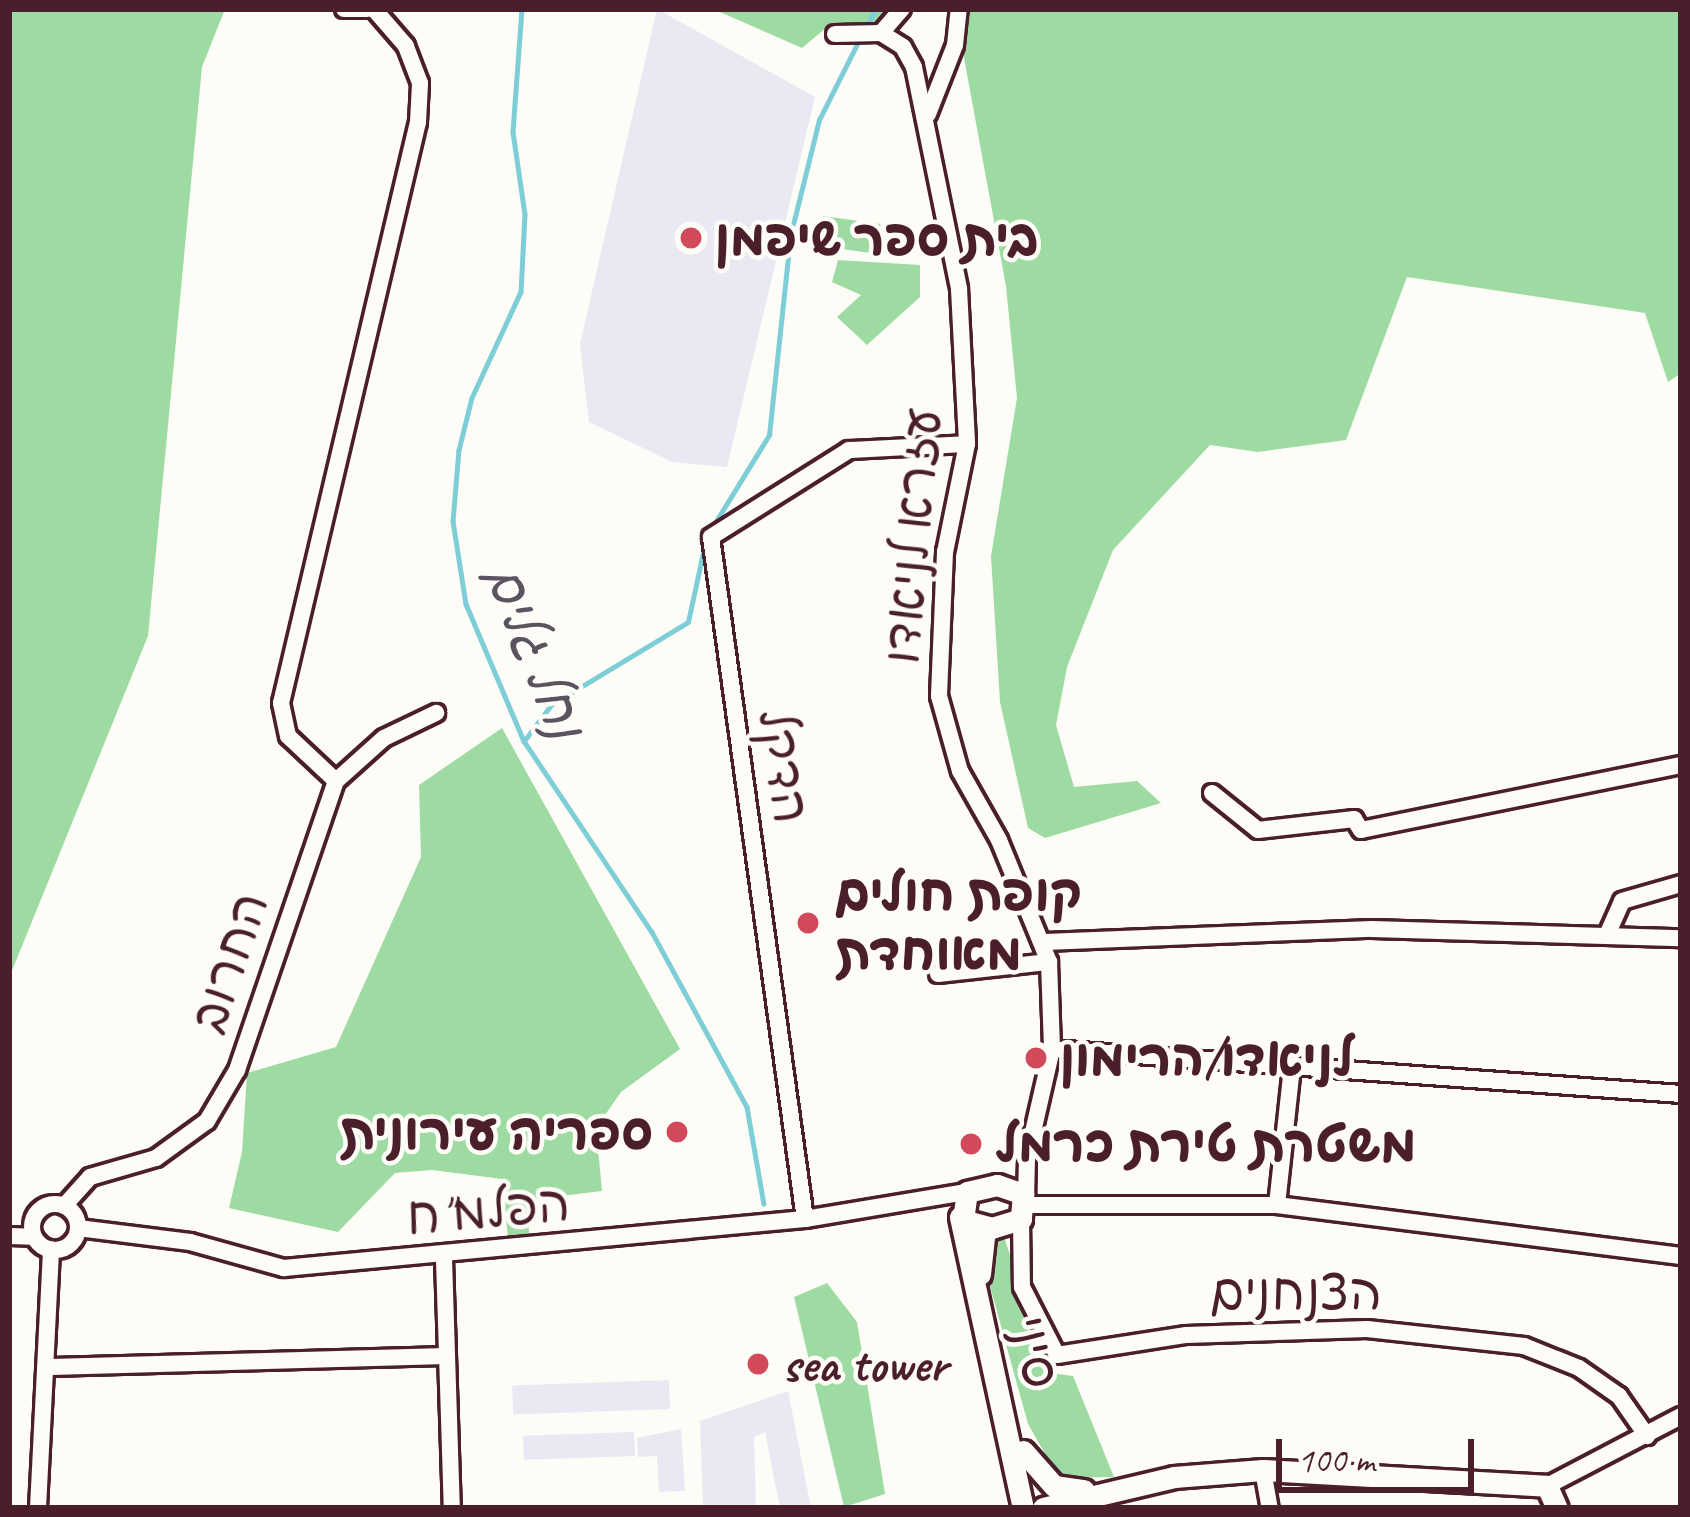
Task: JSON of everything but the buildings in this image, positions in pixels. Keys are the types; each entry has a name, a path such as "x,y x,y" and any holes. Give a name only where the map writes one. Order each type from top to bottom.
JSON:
{"street":[{"path":"336,781 288,736 281,703 418,122 420,83 406,46 371,9 344,9"},
{"path":"835,34 881,33 902,9"},
{"name":"עזרא לניאדו","path":"928,115 955,45 959,9"},
{"name":"עזרא לניאדו","path":"881,33 903,47 928,115 936,201 959,289 967,444 944,552 939,696 960,771 1045,942 1049,962 1052,1049 1021,1202"},
{"name":"הדקל","path":"805,1219 711,537 849,450 967,444"},
{"name":"החרוב","path":"64,1206 89,1177 156,1158 207,1121 237,1070 336,781 384,738 436,712"},
{"path":"1212,794 1258,830 1354,819 1360,830 1681,765"},
{"path":"1607,935 1622,901 1681,884"},
{"path":"1045,942 1372,929 1681,938"},
{"path":"938,974 1049,962"},
{"path":"1052,1049 1681,1094"},
{"path":"1277,1205 1292,1066"},
{"path":"962,1207 985,1228 1021,1202"},
{"path":"962,1207 1021,1202 1277,1205 1681,1256"},
{"name":"הצנחנים","path":"1021,1202 1022,1287 1057,1354 1186,1335 1366,1329 1524,1346 1579,1368 1619,1396 1647,1436"},
{"name":"הפלמ\"ח","path":"78,1228 190,1242 284,1268 444,1258 908,1205 962,1207"},
{"path":"9,1236 33,1237 51,1249 66,1247 78,1228 64,1206 39,1211 33,1237"},
{"name":"סיני","path":"962,1207 1028,1508"},
{"name":"סיני","path":"985,1228 978,1265 1023,1451 1028,1508"},
{"path":"38,1508 50,1367 51,1249"},
{"path":"444,1258 452,1508"},
{"path":"50,1367 447,1356"},
{"path":"1028,1508 1103,1490 1263,1469 1547,1486 1681,1416"},
{"path":"1023,1451 1054,1486 1103,1490"},
{"path":"1263,1469 1270,1508"},
{"path":"1547,1486 1557,1508"}],"shaded area":[{"name":"בית ספר שיפמן","path":"657,9 815,97 727,467 672,462 589,422 580,344"},
{"path":"669,1380 670,1409 513,1414 512,1385"},
{"path":"788,1391 811,1508 780,1508 765,1432 754,1437 756,1508 703,1508 700,1421"},
{"path":"681,1429 685,1491 659,1492 657,1456 638,1457 637,1438"},
{"path":"634,1432 635,1456 524,1460 523,1436"}],"green space":[{"path":"9,9 225,9 202,67 148,636 9,978"},
{"path":"713,9 897,9 877,22 826,28 802,48"},
{"path":"955,9 1681,9 1681,373 1668,382 1645,313 1407,277 1346,440 1258,452 1210,445 1113,550 1067,667 1056,725 1074,787 1137,781 1161,803 1045,838 1028,828 1000,702 991,556 1017,398 1006,286"},
{"path":"823,216 880,224 876,254 819,246"},
{"path":"838,260 920,265 920,297 867,345 837,317 861,295 832,282"},
{"path":"502,728 680,1049 621,1092 596,1128 602,1191 528,1200 529,1236 508,1238 502,1179 432,1170 395,1173 338,1232 229,1208 242,1152 247,1073 336,1047 421,857 419,785"},
{"path":"1004,1237 1050,1373 1073,1376 1114,1477 1059,1478 1028,1424 985,1268 988,1243"},
{"path":"827,1283 857,1322 885,1494 844,1507 794,1297"}],"waterway":[{"name":"נחל גלים","path":"522,9 513,132 525,214 521,292 472,398 459,450 453,521 466,604 524,741 652,932 747,1107 764,1204"},
{"path":"864,30 876,9"},
{"path":"710,531 769,435 790,237 819,120 859,40"},
{"path":"524,741 551,705 688,622 704,548"}],"place":[{"name":"בית ספר שיפמן","path":"691,238"},
{"name":"קופת חולים מאוחדת","path":"808,923"},
{"name":"לניאדו/הרימון","path":"1036,1058"},
{"name":"ספריה עירונית","path":"677,1132"},
{"name":"משטרת טירת כרמל","path":"971,1144"},
{"name":"sea tower","path":"758,1364"}]}
